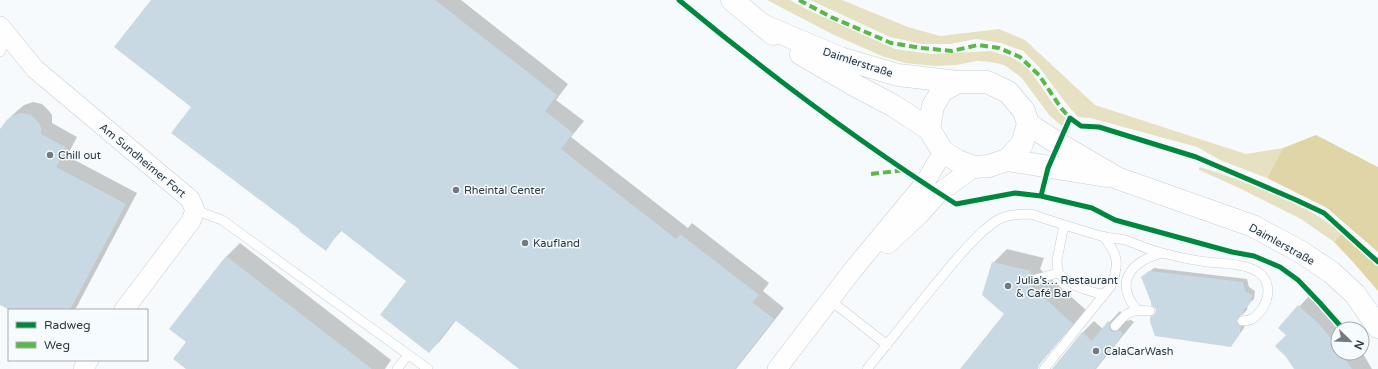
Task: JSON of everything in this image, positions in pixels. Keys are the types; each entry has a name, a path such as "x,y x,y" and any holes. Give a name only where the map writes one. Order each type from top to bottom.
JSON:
{"main road":[{"name":"Daimlerstraße","path":"732,0 762,26 786,44 827,69 894,106 929,129 943,152 958,161 974,167 989,166 1008,160 1048,168 1117,178"},
{"name":"Daimlerstraße","path":"762,26 840,58 898,75 958,82 987,82 1008,92 1024,111 1028,124 1117,178 1253,226 1301,252 1331,272 1355,294 1378,327"},
{"path":"929,129 933,106 942,91 958,82"},
{"path":"1008,160 1022,144 1028,124"}],"street":[{"name":"Am Sundheimer Fort","path":"3,38 35,69 190,199 196,210"},
{"path":"777,369 852,272 924,184 943,152"},
{"path":"852,272 888,244 920,214 939,193 974,167"},
{"path":"125,309 192,222 196,210"}],"lane":[{"path":"196,210 222,220 428,369"},
{"path":"867,369 934,284 964,251 986,229 1003,217 1020,214 1031,214 1103,236 1125,240 1141,247 1162,253 1197,260 1247,267 1258,272 1265,278 1268,286 1268,294 1265,304 1258,315 1251,321 1242,321"},
{"path":"1064,225 1057,260 1058,273 1069,283 1088,292 1103,294"},
{"path":"1044,369 1111,286 1116,273 1117,258 1112,247 1103,236"},
{"path":"1137,310 1126,295 1126,282 1133,268 1144,259 1162,253"},
{"path":"1036,279 1058,273"},
{"path":"830,300 886,345"},
{"path":"1114,326 1130,311 1150,311"},
{"path":"397,369 408,354"}],"shaded area":[{"path":"767,0 790,0 810,11 895,49 931,54 991,51 1011,57 1024,65 1031,72 1059,112 1066,118 1062,126 1050,116 1021,77 1004,65 977,61 956,65 935,66 905,63 882,56 834,35"},
{"path":"810,0 842,0 908,27 940,36 999,29 1025,40 1095,105 1246,154 1283,148 1267,178 1222,161 1197,147 1090,118 1078,117 1039,67 1023,51 1001,43 976,39 950,44 922,44 890,37"},
{"path":"1316,135 1378,167 1378,252 1327,208 1267,178 1283,148"},
{"path":"1200,167 1244,182 1287,200 1323,219 1341,234 1334,242 1301,219 1199,170"},
{"path":"1341,234 1378,266 1378,291 1334,242"}],"building":[{"name":"Rheintal Center","path":"151,0 435,0 557,95 545,111 573,133 561,149 676,239 680,234 759,295 752,302 774,319 735,369 519,369 455,320 429,353 380,315 406,281 340,230 326,251 171,133 191,107 114,47"},
{"path":"21,113 31,115 41,127 41,134 67,148 56,167 126,204 71,309 8,309 0,305 0,129 12,116"},
{"path":"226,256 372,369 186,369 173,359 186,342 169,329"},
{"path":"992,262 1031,271 1028,283 1073,324 1039,365 1038,369 960,369 1004,314 982,295"},
{"path":"1149,271 1243,282 1245,291 1252,295 1250,304 1244,309 1243,315 1239,316 1237,319 1237,324 1241,327 1240,333 1231,347 1155,336 1150,322 1150,317 1155,314 1156,309 1151,305 1141,277"},
{"path":"1298,305 1319,324 1330,337 1330,361 1346,361 1352,369 1294,369 1286,357 1275,346 1286,335 1278,328"},
{"name":"CalaCarWash","path":"1108,321 1110,323 1109,328 1111,331 1114,332 1119,330 1123,334 1095,369 1052,369 1082,332 1092,341"}],"marked path":[{"path":"799,0 831,17 891,43 952,51 978,45 999,48 1020,57 1039,75 1061,108 1070,118"},
{"path":"871,174 906,170"}],"cycle path":[{"path":"679,0 814,106 884,156 956,204 1015,193 1041,196 1092,208 1115,220 1232,252 1254,256 1280,267 1298,280 1336,321"},
{"path":"1041,196 1048,168 1070,118 1081,126 1099,127 1196,157 1324,213 1378,262"}],"place":[{"name":"Chill out","path":"50,155"},
{"name":"Rheintal Center","path":"456,190"},
{"name":"Kaufland","path":"525,243"},
{"name":"Julia’s… Restaurant & Café Bar","path":"1008,286"},
{"name":"CalaCarWash","path":"1096,351"}]}
